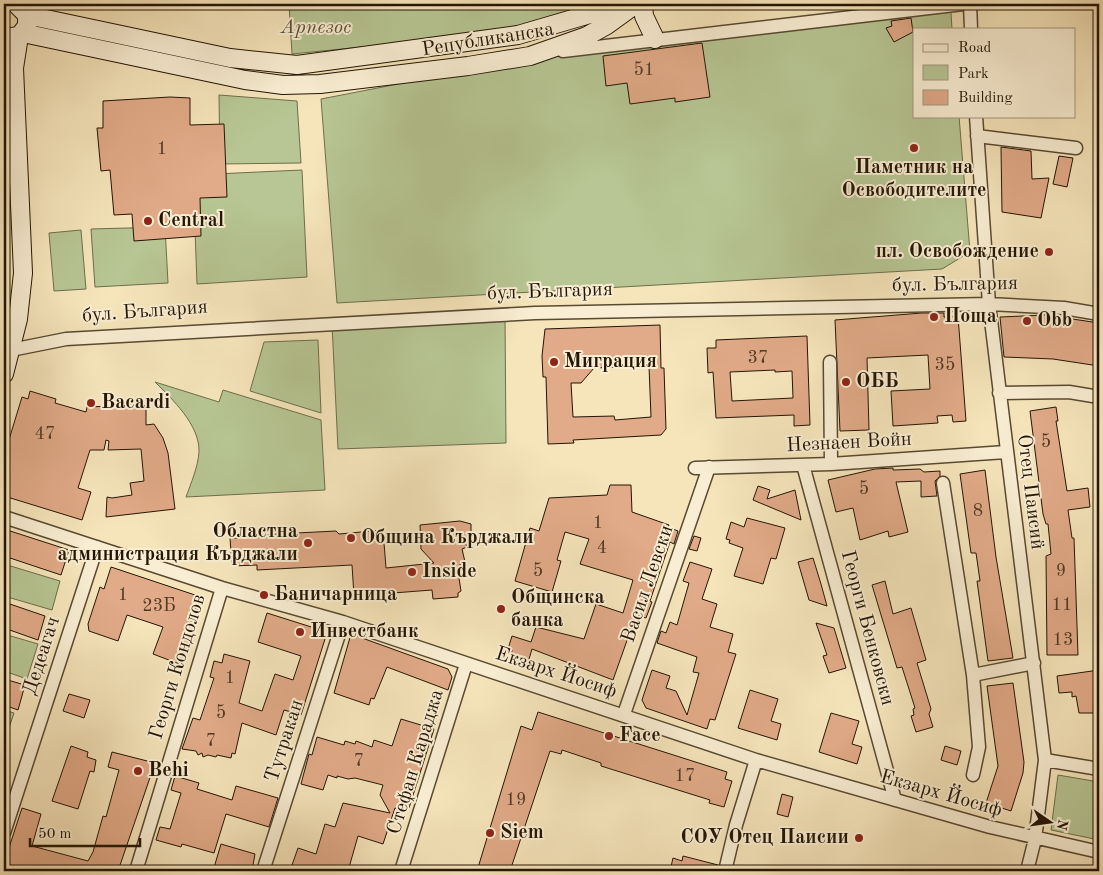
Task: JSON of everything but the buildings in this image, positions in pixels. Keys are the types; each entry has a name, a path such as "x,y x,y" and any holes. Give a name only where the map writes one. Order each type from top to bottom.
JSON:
{"main road":[{"name":"Републиканска","path":"21,7 230,58 284,65 310,64 518,35 624,4"},
{"path":"530,56 587,36 607,25 636,4"},
{"path":"643,4 644,16 654,39"},
{"path":"4,374 7,351 18,319 23,272 13,36 27,26 21,7"},
{"name":"Републиканска","path":"13,36 245,80 283,85 320,84 375,78 530,56"},
{"path":"283,85 284,65"}],"street":[{"name":"Републиканска","path":"530,56 654,39 963,4"},
{"path":"970,4 971,28"},
{"name":"Отец Паисий","path":"976,118 989,304 1045,760 1035,839 1027,871"},
{"path":"977,136 1076,148"},
{"name":"бул. България","path":"7,351 66,338 535,312 989,304 1064,308 1099,314"},
{"path":"830,362 832,464"},
{"path":"999,393 1069,392 1099,397"},
{"name":"Незнаен Войн","path":"695,468 832,464 1006,452"},
{"name":"Георги Бенковски","path":"803,465 895,800"},
{"name":"Васил Левски","path":"624,714 708,467"},
{"path":"943,483 973,675 979,748 973,775"},
{"name":"Екзарх Йосиф","path":"4,518 222,588 343,622 466,664 624,714 756,760 1035,839 1099,852"},
{"name":"Дедеагач","path":"4,833 97,547"},
{"name":"Георги Кондолов","path":"136,871 222,588"},
{"name":"Тутракан","path":"263,871 343,622"},
{"path":"973,675 1034,663"},
{"name":"Стефан Караджа","path":"402,871 466,664"},
{"path":"726,871 736,825 756,760"},
{"path":"1045,760 1099,769"}],"green space":[{"name":"Арпезос","path":"289,4 589,4 557,19 490,34 292,54"},
{"path":"941,4 951,13 952,28 913,28 913,118 959,118 970,252 942,269 337,303 321,99 594,46"},
{"path":"219,95 297,101 301,163 220,164"},
{"path":"302,170 307,277 197,284 193,175"},
{"path":"165,227 168,283 95,287 91,229"},
{"path":"81,230 86,289 54,291 49,233"},
{"path":"505,319 506,443 338,449 332,324"},
{"path":"318,340 321,413 250,391 264,342"},
{"path":"155,382 219,402 223,390 321,420 325,490 186,497 197,463 198,442 195,432 184,413"},
{"path":"4,564 60,581 52,610 4,596"},
{"path":"4,634 38,644 27,679 4,671"},
{"path":"4,710 14,713 5,740 4,740"},
{"path":"1058,775 1099,782 1099,840 1051,830"}],"place":[{"name":"Паметник на Освободителите","path":"914,148"},
{"name":"Central","path":"148,221"},
{"name":"пл. Освобождение","path":"1049,252"},
{"name":"Поща","path":"934,317"},
{"name":"Obb","path":"1027,321"},
{"name":"Миграция","path":"554,362"},
{"name":"ОББ","path":"846,382"},
{"name":"Bacardi","path":"91,403"},
{"name":"Община Кърджали","path":"351,538"},
{"name":"Областна администрация Кърджали","path":"308,543"},
{"name":"Inside","path":"412,572"},
{"name":"Баничарница","path":"264,595"},
{"name":"Общинска банка","path":"501,609"},
{"name":"Инвестбанк","path":"300,632"},
{"name":"Face","path":"609,736"},
{"name":"Behi","path":"138,771"},
{"name":"Siem","path":"490,833"},
{"name":"СОУ Отец Паисии","path":"859,838"}]}
